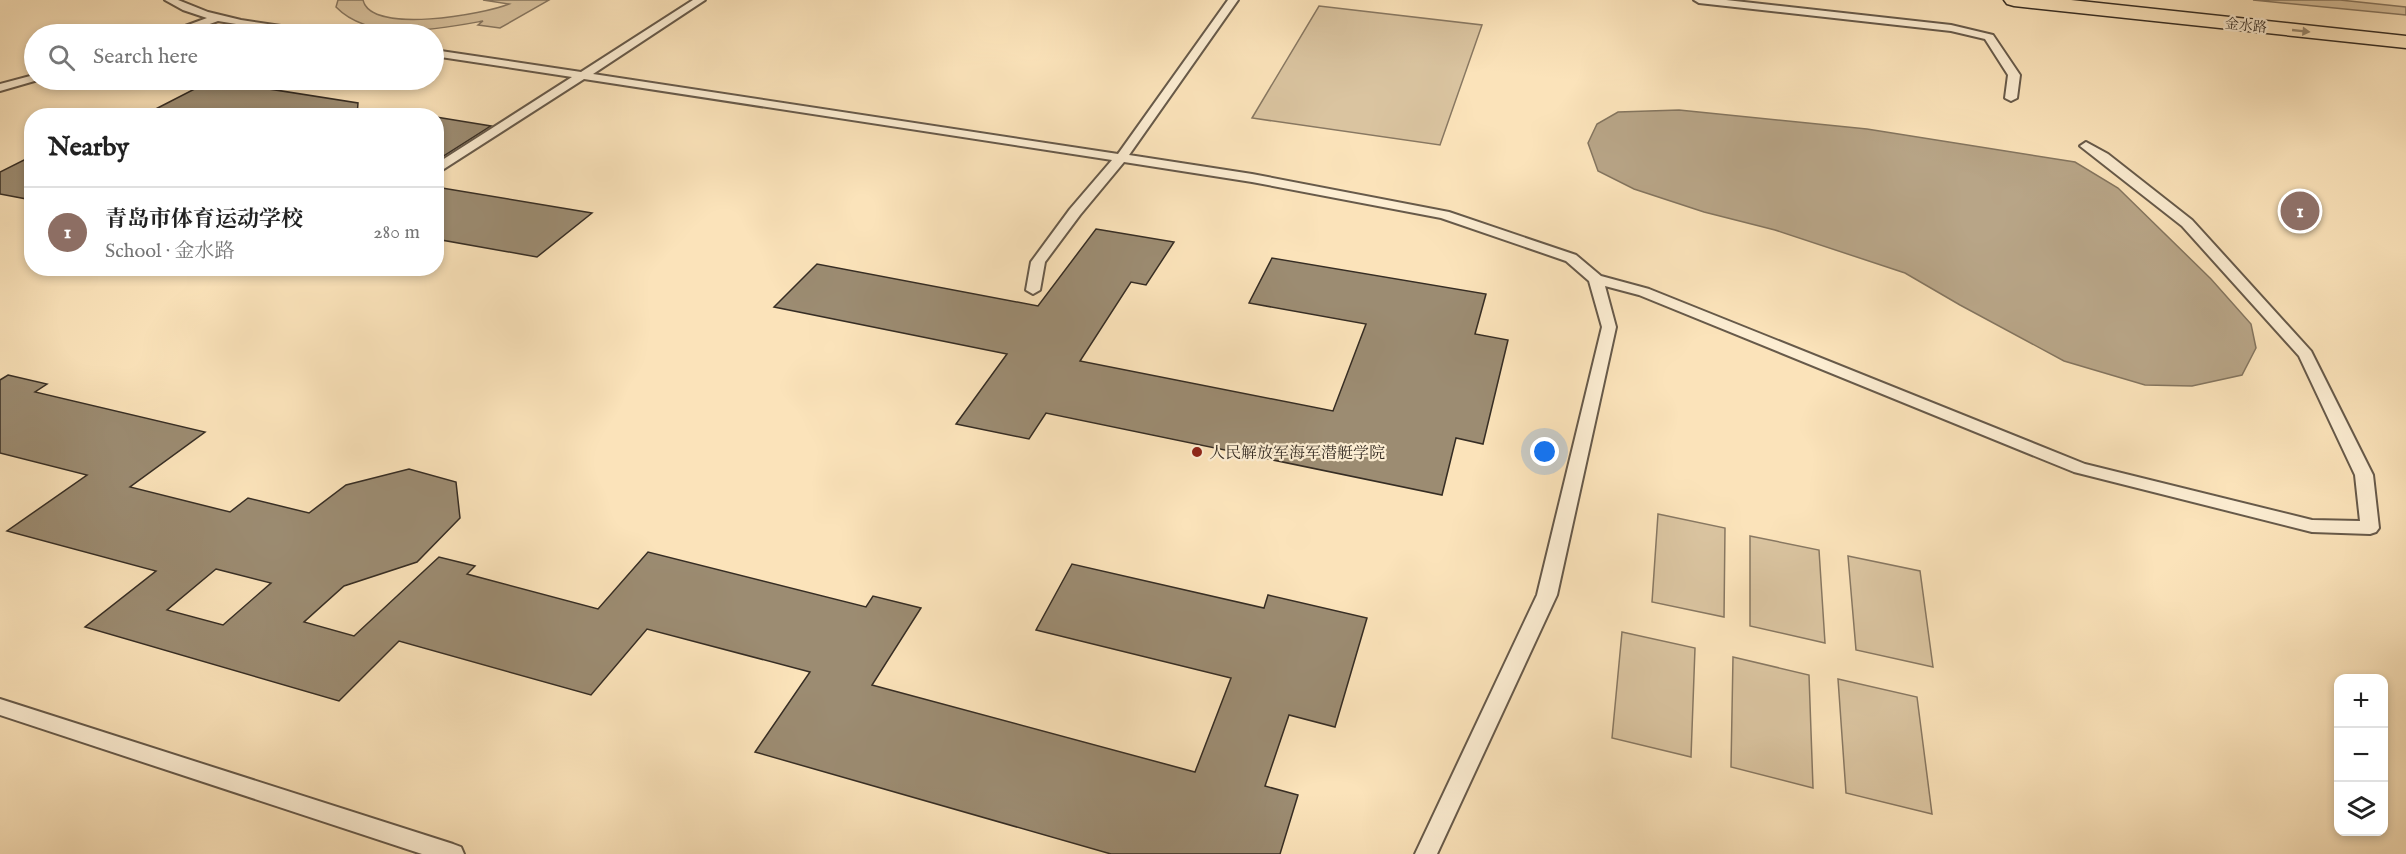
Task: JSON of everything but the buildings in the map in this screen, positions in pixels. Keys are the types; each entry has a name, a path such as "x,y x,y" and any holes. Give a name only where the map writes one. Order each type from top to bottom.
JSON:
{"main road":[{"name":"金水路","path":"2013,0 2406,42"},
{"name":"金水路","path":"2153,0 2406,27"}],"lane":[{"path":"170,0 188,9 248,24"},
{"path":"444,165 700,0"},
{"path":"1033,291 1038,262 1075,212 1121,158 1233,0"},
{"path":"1699,0 1951,28 1989,37 2014,75 2011,98"},
{"path":"201,24 220,17"},
{"path":"444,55 1252,178 1444,215 1571,258 1596,279 1644,292 2080,468 2312,526 2370,528 2364,475 2306,354 2187,223 2104,157 2086,146"},
{"path":"0,87 24,81"},
{"path":"1426,854 1547,595 1609,327 1596,279"},
{"path":"0,707 453,854"}],"shaded area":[{"path":"338,0 363,0 371,11 386,17 430,19 477,13 509,4 483,0 549,0 500,28 478,25 483,21 444,27 444,24 364,24 336,7"},
{"path":"2253,0 2340,0 2406,7 2406,15"},
{"path":"1319,6 1482,25 1440,145 1252,118"},
{"path":"1679,110 1867,129 2075,162 2118,188 2211,279 2251,324 2256,348 2242,375 2192,386 2145,385 2064,361 1905,273 1775,230 1704,212 1634,189 1598,171 1588,143 1597,124 1618,112"},
{"path":"1658,514 1725,528 1724,617 1652,602"},
{"path":"1750,536 1819,550 1825,643 1750,626"},
{"path":"1848,556 1920,571 1933,667 1856,650"},
{"path":"1622,632 1695,648 1691,757 1612,738"},
{"path":"1733,657 1809,675 1813,788 1731,767"},
{"path":"1838,679 1917,697 1932,814 1846,793"}],"place":[{"name":"青岛市体育运动学校","path":"2300,211"},
{"name":"人民解放军海军潜艇学院","path":"1197,452"}]}
